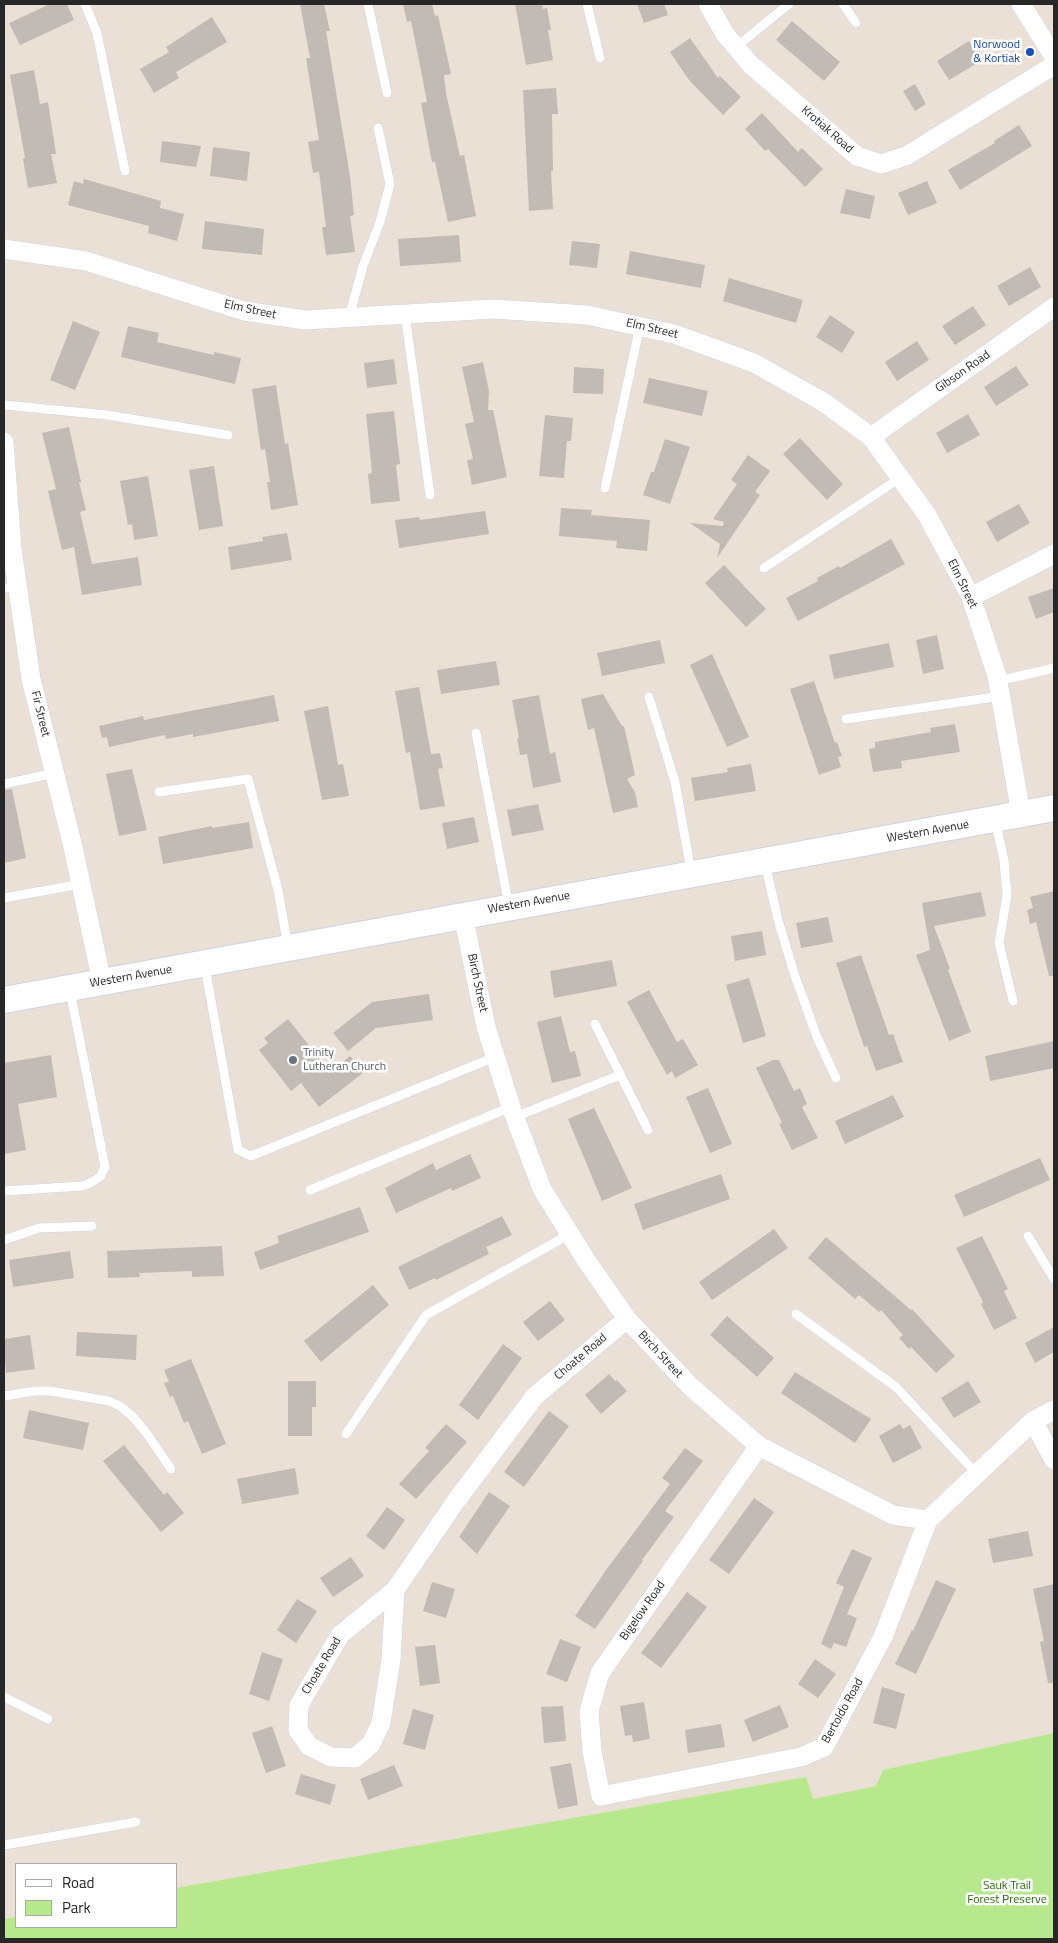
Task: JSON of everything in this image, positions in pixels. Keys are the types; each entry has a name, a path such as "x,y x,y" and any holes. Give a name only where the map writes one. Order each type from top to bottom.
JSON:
{"main road":[{"name":"Western Avenue","path":"4,1000 1054,808"}],"street":[{"name":"Krotiak Road","path":"708,4 726,34 751,65 857,156 881,164 906,156 1054,65"},
{"path":"1021,4 1054,57"},
{"name":"Elm Street","path":"4,249 86,261 244,311 305,320 493,309 587,315 674,334 754,363 825,403 872,437 927,515 971,597 1000,688 1021,814"},
{"name":"Gibson Road","path":"872,437 1054,307"},
{"name":"Fir Street","path":"4,442 12,548 11,588 81,884 102,982"},
{"path":"971,597 1054,554"},
{"name":"Birch Street","path":"463,915 486,1027 513,1112 542,1189 627,1319 690,1386 759,1446 893,1515 928,1520"},
{"name":"Choate Road","path":"395,1590 392,1660 382,1723 371,1744 354,1758 331,1758 309,1746 298,1730 299,1704 340,1635 395,1590 456,1501 535,1396 627,1319"},
{"path":"928,1520 1033,1421 1054,1410"},
{"path":"1033,1421 1054,1460"},
{"name":"Bigelow Road","path":"601,1796 592,1752 589,1711 600,1673 759,1446"},
{"name":"Bertoldo Road","path":"601,1796 801,1757 824,1747 883,1637 928,1520"}],"lane":[{"path":"85,4 97,33 125,170"},
{"path":"368,4 387,92"},
{"path":"588,4 600,58"},
{"path":"736,47 789,4"},
{"path":"843,4 856,23"},
{"path":"349,318 363,266 380,222 390,184 378,128"},
{"path":"405,314 430,495"},
{"path":"605,488 640,326"},
{"path":"4,405 107,415 228,435"},
{"path":"764,568 900,478"},
{"path":"846,719 1000,688 1054,668"},
{"path":"649,697 675,782 692,874"},
{"path":"476,733 510,907"},
{"path":"4,784 55,772"},
{"path":"159,792 248,779 278,890 288,947"},
{"path":"995,820 1004,860 1007,896 999,943 1013,1001"},
{"path":"765,860 778,920 795,976 817,1038 836,1078"},
{"path":"4,898 81,884"},
{"path":"205,963 238,1150 251,1156 495,1057"},
{"path":"4,1190 82,1186 100,1177 105,1167 69,988"},
{"path":"595,1024 648,1130"},
{"path":"310,1190 513,1112 620,1075"},
{"path":"4,1240 39,1228 92,1226"},
{"path":"346,1434 426,1315 570,1234"},
{"path":"1028,1236 1054,1279"},
{"path":"796,1314 896,1387 977,1474"},
{"path":"4,1396 35,1391 50,1391 114,1404 132,1416 145,1431 171,1469"},
{"path":"4,1697 48,1719"},
{"path":"4,1845 136,1822"}],"green space":[{"name":"Sauk Trail Forest Preserve","path":"1054,1733 1054,1939 4,1939 4,1919 15,1917 15,1928 178,1928 178,1888 806,1777 813,1799 876,1786 883,1770"}],"building":[{"path":"50,4 67,4 74,20 20,45 9,23"},
{"path":"300,4 324,4 330,31 326,31 350,176 354,215 350,216 355,252 326,255 322,227 326,227 319,172 313,173 308,142 319,140 306,58 310,58"},
{"path":"403,4 432,4 435,16 438,15 451,74 444,75 446,93 460,156 464,155 476,216 448,222 435,162 432,162 421,103 427,102 411,21 407,22"},
{"path":"515,4 542,4 543,9 547,8 551,30 548,30 553,60 526,65"},
{"path":"637,4 664,4 668,15 644,23"},
{"path":"212,17 227,42 176,72 179,78 154,93 140,69 169,52 166,47"},
{"path":"792,21 840,62 824,81 776,40"},
{"path":"690,38 718,78 720,76 741,97 723,115 689,80 670,52"},
{"path":"969,41 981,61 949,80 937,61"},
{"path":"34,70 40,104 48,102 56,154 51,154 57,183 28,188 23,159 25,158 10,75"},
{"path":"915,84 926,104 915,111 903,91"},
{"path":"556,88 558,114 552,114 553,171 551,171 553,209 529,211 523,90"},
{"path":"762,113 798,152 802,148 823,169 805,187 768,149 765,151 745,129"},
{"path":"1019,125 1032,146 960,190 948,170 995,143 994,141"},
{"path":"162,141 201,146 196,167 160,162"},
{"path":"213,147 250,152 247,181 210,176"},
{"path":"84,179 161,201 160,208 184,214 177,241 148,233 149,226 68,205 74,181 83,184"},
{"path":"927,181 937,203 908,215 898,193"},
{"path":"846,189 875,196 870,219 840,213"},
{"path":"205,221 264,229 262,255 202,249"},
{"path":"459,235 461,262 400,266 398,239"},
{"path":"572,241 600,244 597,268 569,265"},
{"path":"630,251 705,265 701,288 626,274"},
{"path":"1030,267 1041,287 1009,306 997,286"},
{"path":"729,278 803,300 796,323 723,301"},
{"path":"973,306 986,325 955,345 942,326"},
{"path":"830,315 855,332 842,353 816,337"},
{"path":"73,321 100,332 75,390 50,380"},
{"path":"128,326 159,333 157,342 214,355 214,352 241,358 235,384 121,357"},
{"path":"917,341 929,360 897,381 885,362"},
{"path":"394,359 397,384 367,388 364,363"},
{"path":"483,362 489,392 488,410 493,410 507,477 472,485 467,460 473,459 465,424 474,422 462,367"},
{"path":"1016,366 1029,385 996,406 984,387"},
{"path":"574,367 604,369 603,394 573,393"},
{"path":"649,378 708,391 702,416 643,403"},
{"path":"276,385 285,444 288,443 298,505 271,510 267,482 270,482 265,449 261,450 252,389"},
{"path":"394,411 400,464 396,465 400,501 371,504 368,474 372,473 366,414"},
{"path":"968,414 980,435 947,453 936,433"},
{"path":"545,415 573,418 571,441 567,441 564,478 539,476"},
{"path":"69,427 86,510 80,512 92,564 138,557 142,585 82,595 74,547 62,550 48,491 56,489 42,433"},
{"path":"800,438 843,484 827,500 783,454"},
{"path":"665,439 690,447 670,504 643,495 651,472 654,472"},
{"path":"748,455 770,471 755,492 760,495 717,558 720,544 690,523 723,526 724,522 713,519 737,484 731,480"},
{"path":"214,466 223,526 199,530 189,470"},
{"path":"148,476 158,536 134,540 132,524 128,525 120,481"},
{"path":"1019,504 1030,523 997,542 986,522"},
{"path":"561,508 592,510 591,515 650,520 647,551 616,548 617,541 559,536"},
{"path":"485,511 489,534 399,548 395,520 419,517 420,520"},
{"path":"287,533 292,560 231,570 228,547 263,541 262,537"},
{"path":"891,539 905,564 798,621 786,598 818,581 817,578 839,566 840,568"},
{"path":"724,565 766,609 746,627 705,583"},
{"path":"1054,588 1054,612 1036,619 1028,597"},
{"path":"937,635 944,669 923,674 916,640"},
{"path":"660,640 665,663 602,676 597,653"},
{"path":"889,643 894,667 834,679 829,655"},
{"path":"712,654 749,737 727,747 690,665"},
{"path":"496,661 500,685 441,694 437,670"},
{"path":"814,681 835,743 837,742 842,756 838,757 841,767 819,775 790,689"},
{"path":"419,687 431,754 440,753 443,768 438,769 445,806 420,810 410,752 406,753 395,691"},
{"path":"603,694 622,726 624,726 635,775 627,779 635,792 638,807 613,813 594,728 588,730 581,699"},
{"path":"274,695 279,721 193,737 193,734 166,739 165,735 109,747 107,737 102,738 99,726 143,716 144,720"},
{"path":"539,695 550,754 555,752 561,782 533,788 527,754 520,755 512,700"},
{"path":"328,706 338,765 343,764 349,796 322,800 304,711"},
{"path":"955,724 960,752 901,761 902,768 873,772 869,749 875,748 875,742 931,732 930,728"},
{"path":"751,764 756,791 695,801 691,778 728,772 727,768"},
{"path":"132,769 147,830 119,836 106,774"},
{"path":"12,789 26,858 4,863 4,790"},
{"path":"538,804 544,830 512,836 507,810"},
{"path":"474,817 479,842 447,849 442,823"},
{"path":"249,822 253,848 163,864 158,837 212,826 212,828"},
{"path":"1054,891 1054,976 1049,976 1036,922 1030,924 1027,910 1033,908 1030,897"},
{"path":"981,892 986,916 934,926 971,1032 949,1041 916,955 930,950 922,903"},
{"path":"828,917 833,942 801,948 796,923"},
{"path":"762,931 766,955 735,961 731,936"},
{"path":"861,955 889,1035 893,1034 903,1062 876,1071 867,1046 864,1047 836,963"},
{"path":"612,960 617,986 554,998 550,971"},
{"path":"749,978 766,1036 743,1043 726,985"},
{"path":"649,990 677,1042 683,1039 698,1065 675,1078 672,1071 667,1075 627,1002"},
{"path":"429,994 433,1020 376,1028 348,1051 333,1033 372,1002"},
{"path":"561,1016 570,1052 575,1051 581,1076 552,1083 537,1022"},
{"name":"Trinity Lutheran Church","path":"288,1019 330,1072 350,1056 363,1073 319,1107 301,1083 291,1091 259,1050 268,1043 264,1038"},
{"path":"1054,1041 1054,1068 990,1081 985,1056"},
{"path":"51,1055 57,1097 18,1104 26,1150 4,1154 4,1063"},
{"path":"773,1060 779,1060 794,1091 800,1088 807,1104 802,1107 818,1138 792,1150 779,1124 782,1123 756,1068"},
{"path":"708,1088 732,1144 710,1153 686,1097"},
{"path":"893,1095 904,1117 845,1144 835,1121"},
{"path":"594,1108 632,1188 602,1201 568,1119"},
{"path":"470,1154 481,1178 452,1191 451,1188 396,1213 385,1188 433,1163 436,1170"},
{"path":"1040,1158 1050,1180 964,1217 954,1195"},
{"path":"721,1174 730,1199 643,1230 634,1204"},
{"path":"360,1207 369,1232 260,1270 254,1252 279,1243 277,1236"},
{"path":"502,1216 512,1235 486,1247 489,1254 436,1280 435,1278 409,1290 398,1267"},
{"path":"774,1229 788,1248 712,1300 699,1282"},
{"path":"982,1236 1008,1289 1004,1291 1017,1318 994,1330 981,1304 983,1302 956,1248"},
{"path":"826,1237 912,1309 955,1356 936,1373 911,1347 909,1349 899,1338 903,1335 881,1310 879,1312 859,1295 855,1299 808,1258"},
{"path":"222,1246 224,1276 192,1277 192,1271 139,1273 140,1277 108,1278 107,1251"},
{"path":"70,1251 74,1278 13,1287 9,1260"},
{"path":"373,1285 389,1305 321,1362 304,1341"},
{"path":"550,1301 565,1320 538,1341 523,1322"},
{"path":"727,1316 774,1358 757,1377 710,1335"},
{"path":"1054,1327 1054,1352 1035,1363 1025,1343"},
{"path":"77,1332 137,1335 136,1360 76,1356"},
{"path":"30,1335 35,1369 6,1373 4,1339"},
{"path":"503,1344 522,1358 478,1420 459,1405"},
{"path":"191,1359 226,1444 202,1454 188,1421 184,1423 173,1396 170,1397 164,1383 169,1382 164,1370"},
{"path":"795,1372 871,1419 855,1443 781,1393"},
{"path":"609,1374 627,1391 601,1414 585,1395"},
{"path":"288,1381 316,1381 316,1407 312,1407 312,1436 288,1436"},
{"path":"968,1381 981,1402 954,1418 941,1398"},
{"path":"29,1410 89,1423 83,1450 23,1438"},
{"path":"549,1411 569,1426 524,1487 504,1472"},
{"path":"446,1424 467,1442 416,1499 399,1484 429,1451 425,1448"},
{"path":"900,1424 903,1429 910,1425 922,1448 893,1463 879,1436"},
{"path":"124,1445 164,1495 167,1492 184,1513 161,1532 103,1461"},
{"path":"685,1448 703,1461 665,1511 674,1517 595,1629 575,1616 606,1570 670,1484 662,1478"},
{"path":"295,1468 299,1494 242,1504 237,1479"},
{"path":"489,1492 510,1506 477,1554 459,1537"},
{"path":"754,1498 774,1512 729,1574 709,1560"},
{"path":"387,1507 405,1520 384,1550 366,1536"},
{"path":"1028,1531 1033,1556 993,1563 988,1539"},
{"path":"852,1549 872,1558 847,1614 857,1618 846,1647 834,1643 831,1649 821,1644 844,1587 836,1583"},
{"path":"351,1557 364,1576 333,1597 320,1578"},
{"path":"936,1580 956,1589 916,1674 895,1664 913,1631"},
{"path":"432,1582 455,1589 446,1618 423,1611"},
{"path":"1054,1584 1054,1683 1048,1683 1040,1642 1044,1641 1033,1589"},
{"path":"687,1592 707,1607 661,1668 641,1653"},
{"path":"297,1599 317,1611 296,1643 277,1630"},
{"path":"560,1639 581,1647 567,1682 546,1674"},
{"path":"435,1645 440,1683 420,1686 415,1647"},
{"path":"262,1652 283,1659 269,1701 249,1694"},
{"path":"815,1659 836,1674 818,1698 798,1684"},
{"path":"882,1687 905,1694 896,1729 873,1723"},
{"path":"644,1702 650,1739 633,1742 632,1735 625,1736 620,1706"},
{"path":"780,1705 789,1727 753,1742 744,1720"},
{"path":"563,1706 566,1741 544,1743 541,1707"},
{"path":"413,1709 434,1715 425,1750 403,1744"},
{"path":"721,1724 725,1747 688,1753 685,1730"},
{"path":"272,1726 286,1766 266,1773 252,1733"},
{"path":"571,1763 578,1805 558,1809 550,1767"},
{"path":"394,1765 403,1786 368,1800 360,1779"},
{"path":"301,1774 336,1785 330,1805 295,1794"}],"place":[{"name":"Norwood & Kortiak","path":"1030,52"},
{"name":"Trinity Lutheran Church","path":"293,1060"}]}
